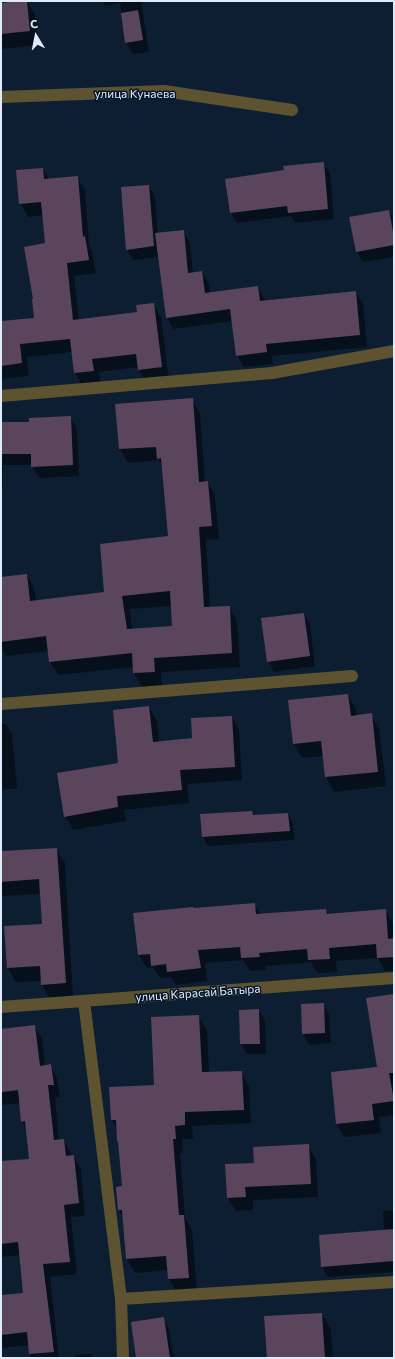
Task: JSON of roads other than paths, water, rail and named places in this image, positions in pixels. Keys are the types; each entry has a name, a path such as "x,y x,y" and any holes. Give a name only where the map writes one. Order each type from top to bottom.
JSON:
{"street":[{"name":"улица Кунаева","path":"1,96 164,91 292,110"},
{"path":"1,396 272,373 394,351"},
{"path":"1,704 352,676"},
{"name":"улица Карасай Батыра","path":"1,1007 394,978"},
{"path":"84,1001 121,1299 123,1358"},
{"path":"121,1299 394,1282"}]}
